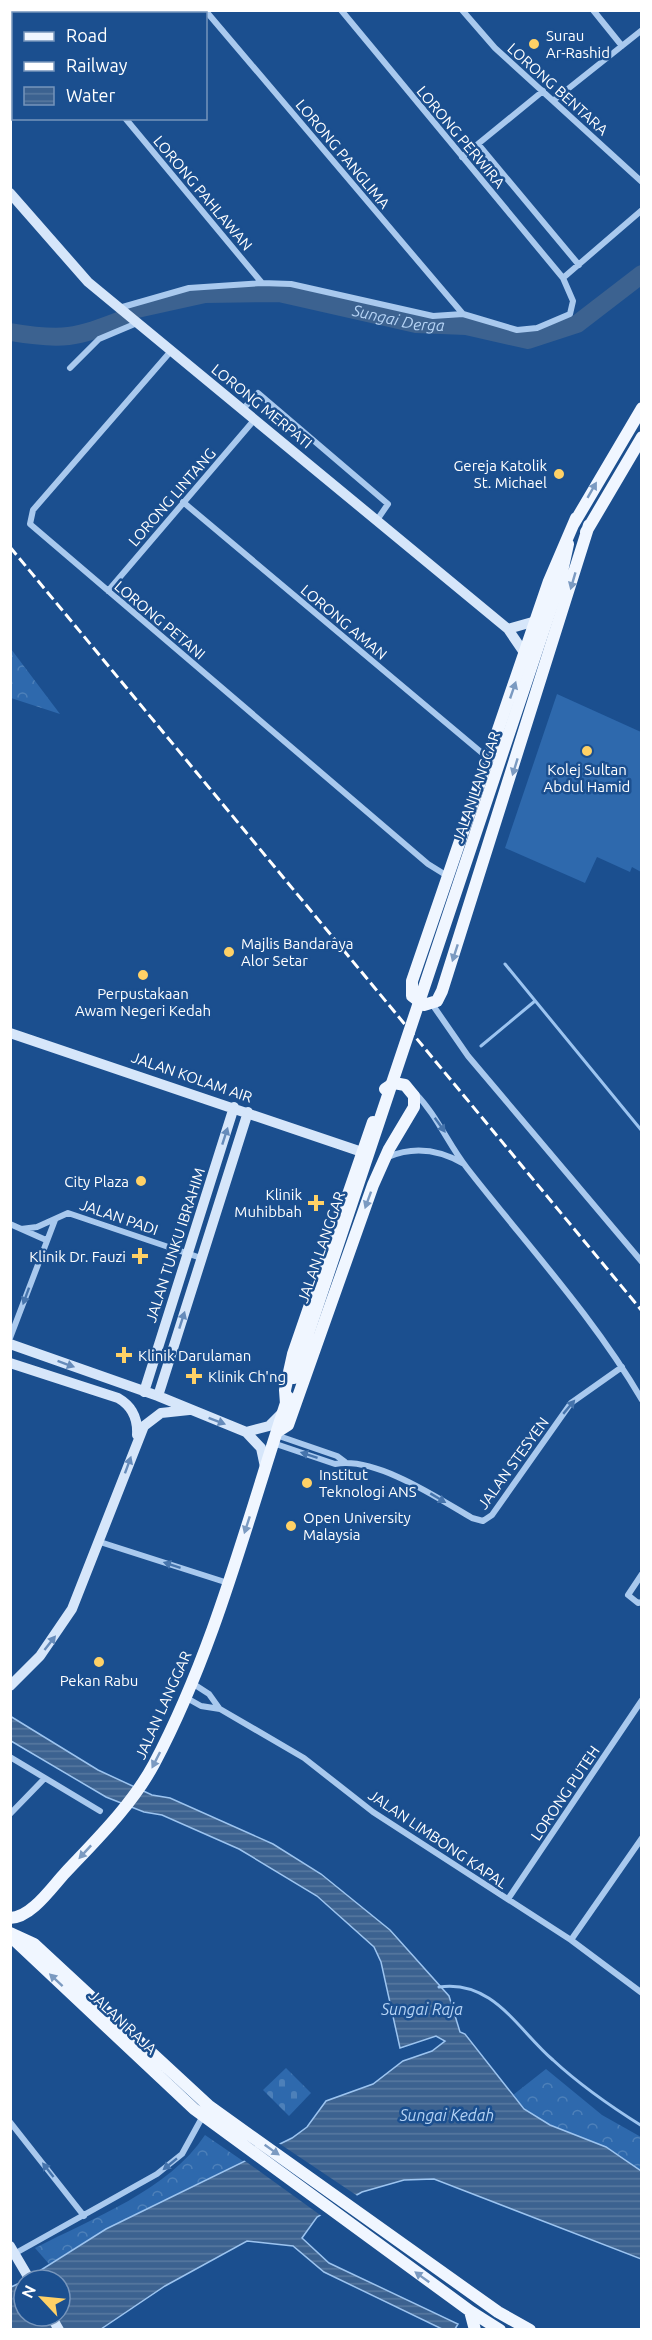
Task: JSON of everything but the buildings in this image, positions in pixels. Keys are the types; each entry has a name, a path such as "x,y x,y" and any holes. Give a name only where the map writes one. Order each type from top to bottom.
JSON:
{"main road":[{"name":"JALAN LANGGAR","path":"11,1918 19,1918 36,1904 140,1786 153,1765 192,1682 228,1583 308,1334 566,563 569,540 576,518 642,408"},
{"name":"JALAN LANGGAR","path":"566,563 642,437"},
{"path":"576,518 556,561 410,989 417,1002 432,1004 442,991 589,525"},
{"path":"275,1437 288,1425 382,1162 414,1107 414,1096 410,1089 398,1082 387,1086 362,1152 293,1354 285,1390 285,1406"},
{"name":"JALAN LANGGAR","path":"34,1944 25,1925 36,1904"},
{"path":"10,1935 34,1944"},
{"name":"JALAN RAJA","path":"10,1935 206,2111 224,2116 502,2314 530,2330"},
{"name":"JALAN RAJA","path":"34,1944 206,2111 217,2127 495,2328"},
{"path":"470,2311 475,2330"}],"street":[{"name":"LORONG PANGLIMA","path":"206,10 463,314"},
{"name":"LORONG PERWIRA","path":"341,10 563,278"},
{"name":"LORONG BENTARA","path":"462,10 495,48 642,182"},
{"path":"593,10 622,46"},
{"path":"554,100 642,30"},
{"path":"462,157 543,91"},
{"name":"LORONG PAHLAWAN","path":"127,120 262,283"},
{"path":"478,144 579,266"},
{"name":"LORONG MERPATI","path":"10,193 72,266 137,323 508,629 525,654"},
{"path":"119,308 189,288 262,283 291,284 433,316 463,314 517,330 537,328 570,314 573,301 563,278 642,210"},
{"path":"70,368 99,339 137,323"},
{"name":"LORONG PETANI","path":"171,351 33,510 29,519 32,528 428,864 449,878"},
{"path":"243,409 258,393 388,504 377,520"},
{"name":"LORONG LINTANG","path":"108,591 255,419"},
{"name":"LORONG AMAN","path":"183,502 489,759"},
{"path":"508,629 536,621"},
{"path":"432,1004 468,1056 642,1262"},
{"name":"JALAN KOLAM AIR","path":"10,1033 362,1152"},
{"path":"410,1089 439,1123 464,1165 622,1367 642,1400"},
{"name":"JALAN TUNKU IBRAHIM","path":"144,1392 234,1107"},
{"name":"JALAN TUNKU IBRAHIM","path":"158,1396 248,1112"},
{"path":"382,1162 398,1154 426,1150 444,1154 464,1165"},
{"name":"JALAN PADI","path":"62,1214 68,1213 201,1258"},
{"path":"21,1229 44,1224 62,1214"},
{"path":"10,1338 52,1224 62,1214"},
{"path":"10,1224 46,1240"},
{"path":"10,1344 158,1396 246,1432 261,1448 265,1469"},
{"path":"10,1363 118,1398 129,1406 135,1416 137,1438"},
{"name":"JALAN STESYEN","path":"275,1437 337,1456 345,1462 408,1480 472,1518 483,1521 492,1515 571,1403 622,1367"},
{"path":"246,1432 269,1426 285,1406"},
{"path":"10,1686 40,1656 62,1627 100,1542 137,1438 144,1426 154,1416 168,1411 189,1410"},
{"path":"100,1542 228,1583"},
{"path":"642,1574 628,1595 638,1603 642,1602"},
{"name":"JALAN LIMBONG KAPAL","path":"192,1682 209,1694 220,1708 304,1758 373,1812 571,1940 641,1993"},
{"name":"JALAN LIMBONG KAPAL","path":"185,1697 201,1706 220,1708"},
{"name":"LORONG PUTEH","path":"508,1899 642,1700"},
{"path":"10,1757 100,1811"},
{"path":"10,1814 44,1779"},
{"path":"571,1940 642,1838"},
{"path":"23,2268 14,2254 157,2174 182,2154 206,2111"},
{"path":"10,2122 84,2216"},
{"path":"495,2328 502,2314"}],"green space":[{"path":"11,649 60,714 11,698"},
{"path":"557,694 641,732 641,872 632,867 630,872 597,857 585,883 505,848"},
{"path":"286,2068 311,2093 289,2116 263,2090"},
{"path":"546,2069 602,2115 641,2137 641,2171 606,2147 555,2127 522,2106 513,2095"},
{"path":"205,2135 243,2161 106,2229 49,2264 35,2248 105,2214 151,2187 190,2154"}],"water":[{"name":"Sungai Kedah","path":"10,1716 98,1770 152,1795 170,1798 273,1844 321,1874 390,1930 449,1996 460,2032 465,2034 524,2109 550,2125 606,2147 641,2171 641,2259 434,2179 404,2180 362,2192 317,2217 302,2238 329,2263 458,2324 455,2329 442,2329 324,2272 293,2246 247,2241 165,2286 101,2329 11,2329 11,2287 12,2328 72,2328 72,2268 44,2268 106,2229 292,2138 307,2127 326,2101 373,2084 403,2061 432,2051 445,2041 436,2036 400,2048 381,1962 374,1947 317,1896 239,1849 162,1815 144,1812 106,1797 11,1741"}],"pier":[{"path":"277,2142 359,2197 323,2217 241,2158"}],"waterway":[{"name":"Sungai Derga","path":"137,309 205,294 279,293 416,324 466,326 528,340 577,324 642,274"},
{"name":"Sungai Derga","path":"10,332 56,337 68,336 124,319"},
{"path":"505,964 642,1131"},
{"path":"481,1046 535,1001"},
{"path":"439,1987 458,1987 475,1991 490,1999 574,2078 642,2126"}],"railway":[{"path":"10,547 642,1311"}],"place":[{"name":"Surau Ar-Rashid","path":"534,44"},
{"name":"Gereja Katolik St. Michael","path":"559,474"},
{"name":"Kolej Sultan Abdul Hamid","path":"587,751"},
{"name":"Majlis Bandaraya Alor Setar","path":"229,952"},
{"name":"Perpustakaan Awam Negeri Kedah","path":"143,975"},
{"name":"City Plaza","path":"141,1181"},
{"name":"Klinik Muhibbah","path":"316,1203"},
{"name":"Klinik Dr. Fauzi","path":"140,1256"},
{"name":"Klinik Darulaman","path":"124,1355"},
{"name":"Klinik Ch'ng","path":"194,1376"},
{"name":"Institut Teknologi ANS","path":"307,1483"},
{"name":"Open University Malaysia","path":"291,1526"},
{"name":"Pekan Rabu","path":"99,1662"}],"water label":[{"name":"Sungai Raja","path":"422,2009"}]}
